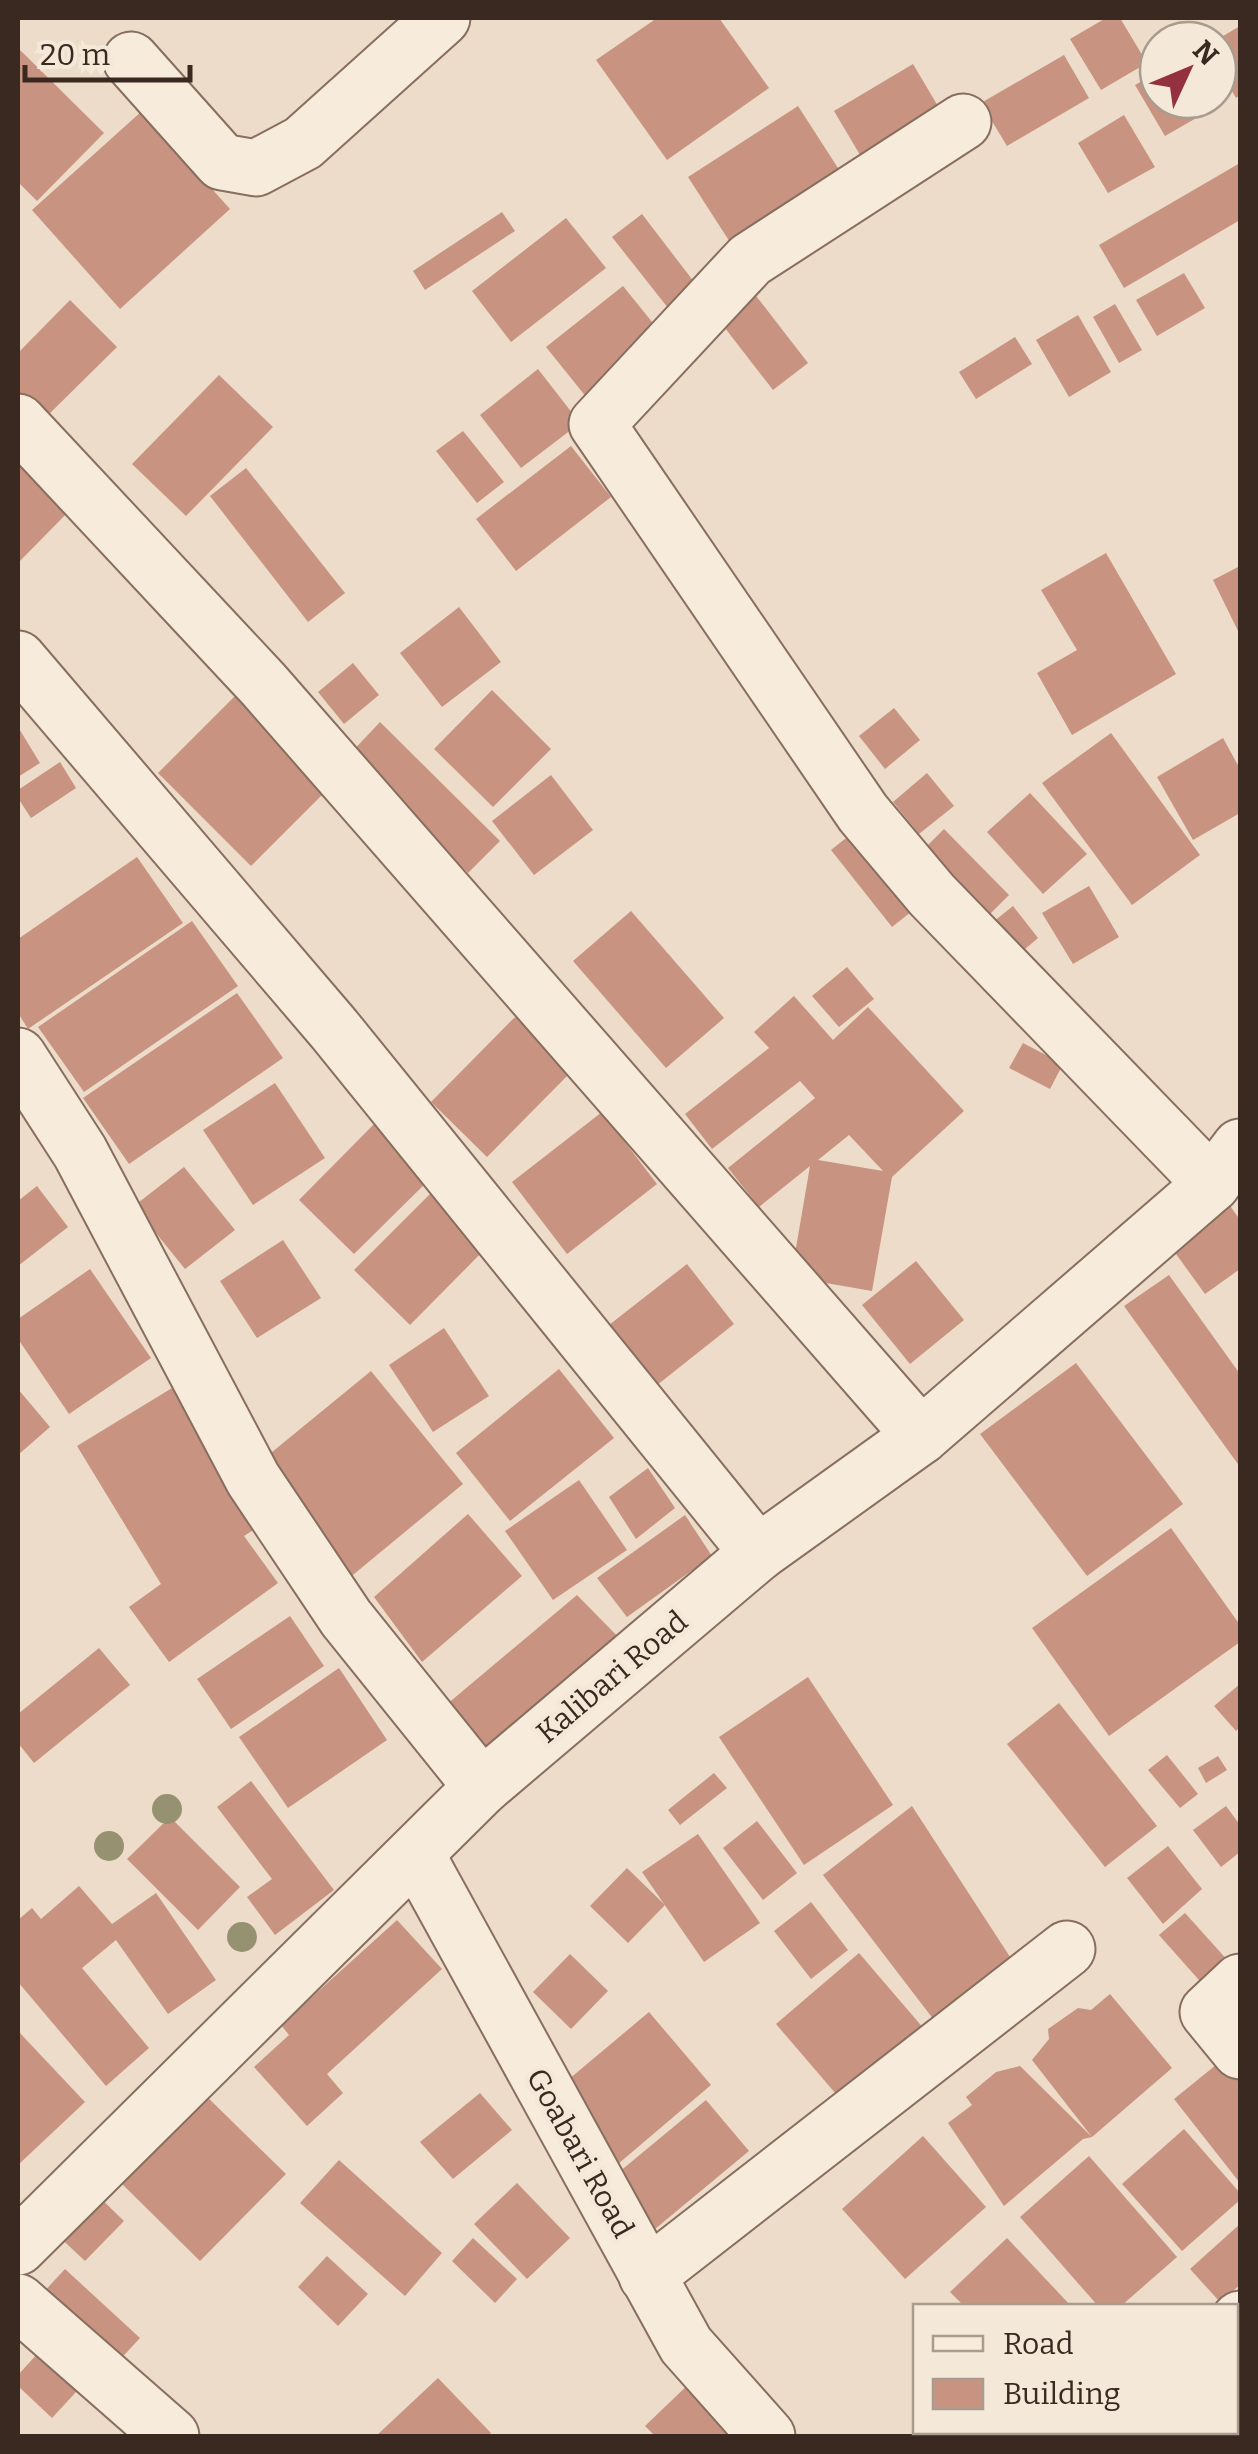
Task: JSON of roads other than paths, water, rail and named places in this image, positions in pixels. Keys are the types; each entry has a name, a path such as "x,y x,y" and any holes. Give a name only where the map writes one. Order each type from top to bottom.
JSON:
{"street":[{"path":"131,60 222,162 256,168 303,142 442,18"},
{"path":"963,122 750,260 597,424 863,813 932,895 1226,1165"},
{"path":"18,422 263,684 921,1436"},
{"path":"18,659 334,1029 758,1553"},
{"path":"18,1056 80,1152 253,1479 346,1618 482,1787"},
{"name":"Kalibari Road","path":"18,2247 482,1787 758,1553 921,1436 1226,1165"},
{"name":"Goabari Road","path":"416,1854 686,2344 767,2436"},
{"path":"648,2276 1068,1949"},
{"path":"1240,1982 1208,2012 1240,2051"},
{"path":"18,2302 172,2436"}]}
